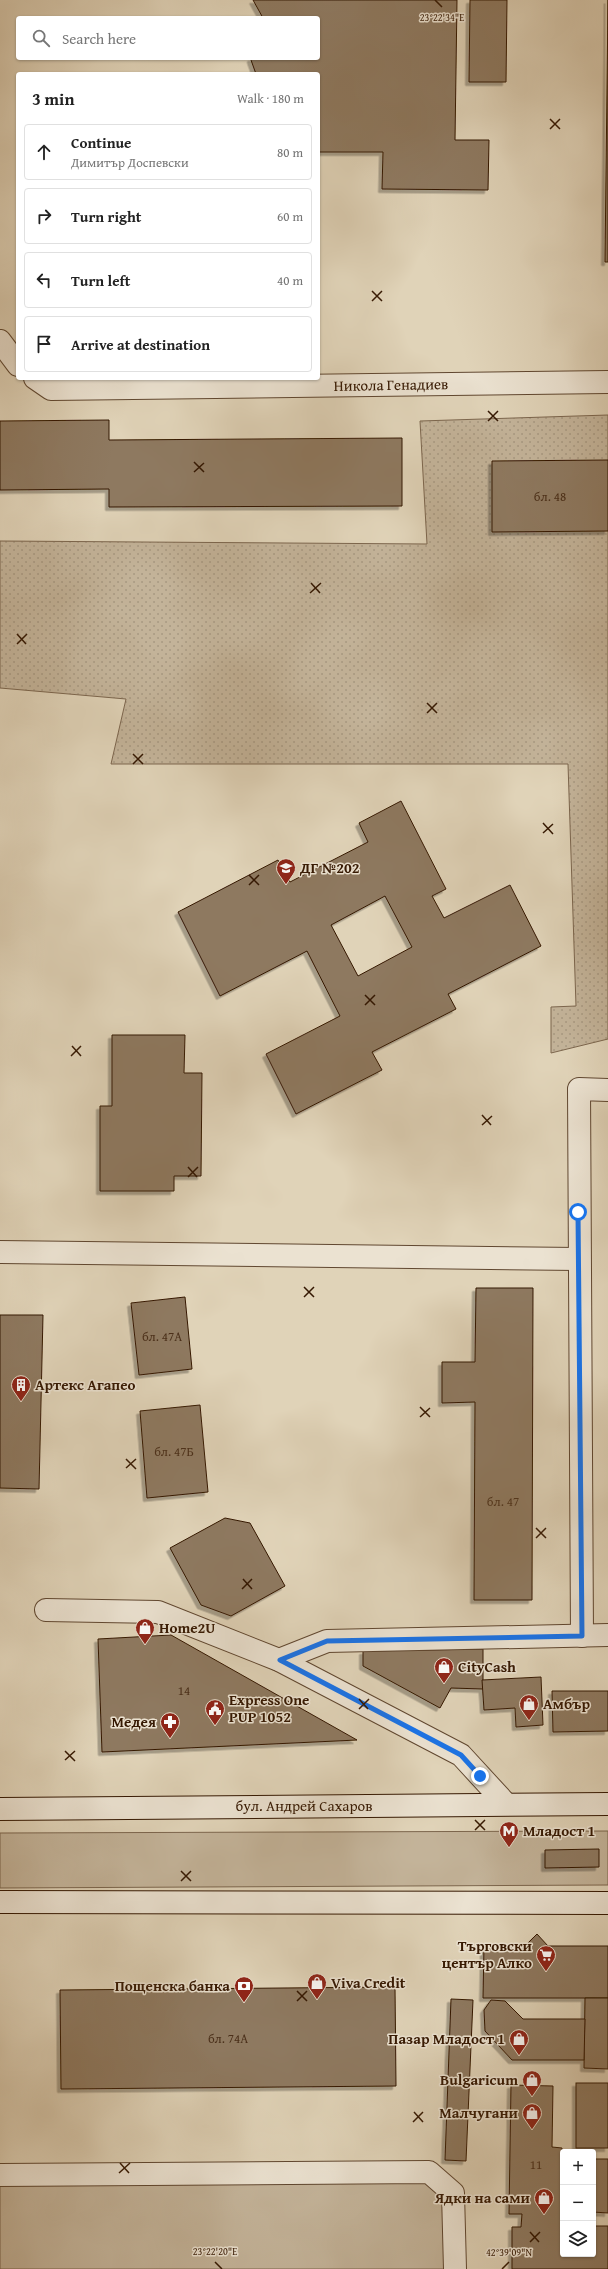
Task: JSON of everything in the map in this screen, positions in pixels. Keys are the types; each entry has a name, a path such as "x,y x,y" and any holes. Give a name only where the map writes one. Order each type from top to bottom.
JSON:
{"street":[{"path":"0,341 16,362"},
{"name":"Никола Генадиев","path":"37,380 51,390 608,382"},
{"path":"582,1636 578,1259 579,1089 608,1090"},
{"path":"0,1252 578,1259"},
{"path":"46,1610 158,1612 280,1660 461,1755 506,1804"},
{"path":"280,1660 327,1641 608,1635"},
{"name":"бул. Андрей Сахаров","path":"0,1809 608,1804"},
{"path":"0,1902 608,1902"},
{"path":"0,2175 429,2172 454,2193 455,2269"}],"shaded area":[{"path":"608,415 608,1039 551,1053 551,1007 576,1006 568,764 111,764 126,699 0,688 0,541 427,544 420,421"},
{"path":"608,1831 608,1885 0,1888 0,1833"},
{"path":"429,2172 453,2193 455,2269 0,2269 0,2175"}],"building":[{"path":"253,0 457,0 455,140 489,140 488,190 382,189 383,152 320,152 320,72 255,72 251,60 320,60 320,16 262,16"},
{"path":"470,0 507,0 506,82 469,82"},
{"path":"608,0 608,262 605,262"},
{"path":"109,420 109,440 402,438 402,506 109,507 109,489 0,490 0,421"},
{"path":"608,460 608,531 492,532 492,461"},
{"path":"401,801 446,889 432,896 444,918 510,885 541,946 448,994 456,1009 372,1052 382,1070 296,1114 266,1054 340,1016 307,951 220,996 178,912 278,860 290,882 368,842 359,823","holes":["385,896 412,947 358,976 331,925"]},
{"path":"112,1035 185,1035 184,1073 202,1073 201,1176 174,1176 174,1191 100,1191 100,1106 112,1106"},
{"path":"476,1288 533,1288 532,1600 474,1600 475,1402 442,1403 442,1362 475,1362"},
{"path":"185,1297 192,1369 139,1375 131,1303"},
{"name":"Артекс Агапео","path":"0,1315 43,1315 39,1489 0,1488"},
{"path":"200,1405 208,1492 147,1498 140,1411"},
{"path":"225,1518 250,1523 285,1586 231,1616 201,1605 170,1548"},
{"path":"171,1635 357,1740 102,1752 98,1639"},
{"path":"483,1649 483,1689 451,1688 440,1708 363,1666 363,1651"},
{"path":"541,1677 543,1725 516,1727 515,1708 484,1710 482,1680"},
{"path":"552,1691 608,1691 608,1731 553,1732"},
{"path":"599,1849 599,1867 545,1868 545,1850"},
{"name":"Търговски център Алко","path":"537,1934 548,1946 608,1946 608,1998 483,1998 484,1945 525,1946"},
{"path":"395,1987 396,2086 61,2089 60,1990"},
{"path":"585,1998 608,1998 608,2069 584,2068"},
{"path":"451,1999 473,2000 466,2161 445,2160"},
{"path":"491,2000 505,2001 523,2019 585,2019 584,2060 512,2060 485,2031 484,2010"},
{"path":"576,2083 608,2083 608,2148 576,2148"},
{"path":"511,2085 553,2086 552,2147 562,2148 560,2149 560,2257 596,2257 596,2226 608,2226 608,2269 512,2269 512,2227 521,2227 522,2214 509,2214"},
{"path":"596,2159 608,2159 608,2213 596,2212"}],"place":[{"name":"ДГ №202","path":"286,885"},
{"name":"Артекс Агапео","path":"21,1402"},
{"name":"Home2U","path":"145,1645"},
{"name":"CityCash","path":"444,1684"},
{"name":"Амбър","path":"529,1721"},
{"name":"Express One PUP 1052","path":"215,1726"},
{"name":"Медея","path":"170,1739"},
{"name":"Младост 1","path":"509,1848"},
{"name":"Търговски център Алко","path":"546,1972"},
{"name":"Viva Credit","path":"317,2000"},
{"name":"Пощенска банка","path":"244,2003"},
{"name":"Пазар Младост 1","path":"519,2056"},
{"name":"Bulgaricum","path":"532,2097"},
{"name":"Малчугани","path":"532,2130"},
{"name":"Ядки на сами","path":"544,2215"}],"route":[{"path":"480,1776 461,1755 280,1660 327,1641 582,1636 578,1212"}]}
